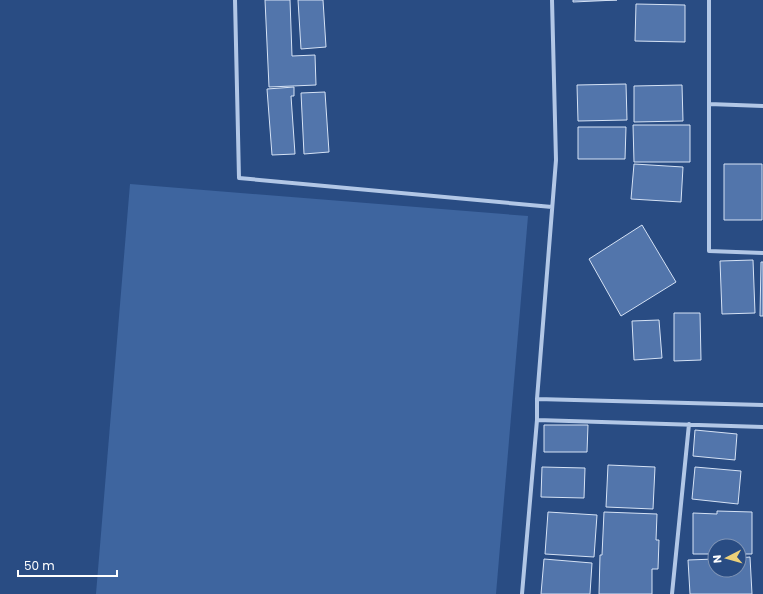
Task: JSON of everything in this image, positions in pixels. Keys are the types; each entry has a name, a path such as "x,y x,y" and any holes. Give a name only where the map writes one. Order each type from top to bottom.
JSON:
{"street":[{"path":"235,0 239,178 552,207"},
{"path":"522,594 537,420 537,399 556,160 552,0"},
{"path":"709,0 709,250 763,253"},
{"path":"709,104 763,106"},
{"path":"537,399 763,405"},
{"path":"537,420 763,427"},
{"path":"672,594 689,424"}],"shaded area":[{"path":"130,184 528,216 496,594 96,594"}],"building":[{"path":"265,0 290,0 292,56 315,55 316,85 269,87"},
{"path":"298,0 323,0 326,47 301,49"},
{"path":"573,0 617,0 573,2"},
{"path":"636,4 685,5 685,42 635,41"},
{"path":"626,84 627,120 578,121 577,85"},
{"path":"682,85 683,121 634,122 634,86"},
{"path":"294,87 294,96 291,96 295,154 272,155 267,89"},
{"path":"325,92 329,152 304,154 301,93"},
{"path":"633,125 690,125 690,162 634,162"},
{"path":"578,127 626,127 625,159 578,159"},
{"path":"634,164 683,167 681,202 631,199"},
{"path":"724,164 762,164 762,220 724,220"},
{"path":"642,225 676,282 621,316 589,259"},
{"path":"753,260 755,313 722,314 720,261"},
{"path":"761,262 763,262 763,316 760,316"},
{"path":"674,313 700,313 701,360 674,361"},
{"path":"659,320 662,358 634,360 632,321"},
{"path":"544,425 588,425 587,452 544,452"},
{"path":"695,430 737,434 735,460 693,456"},
{"path":"608,465 655,467 653,509 606,507"},
{"path":"542,467 585,468 584,498 541,497"},
{"path":"695,467 741,471 738,504 692,499"},
{"path":"717,511 752,512 752,554 747,554 747,538 707,538 707,554 693,554 693,513 717,514"},
{"path":"548,512 597,515 594,557 545,554"},
{"path":"604,512 657,514 656,540 659,540 658,569 652,569 652,594 599,594 600,555 602,555"},
{"path":"747,557 750,557 752,594 690,594 688,560 707,559 707,578 747,578"},
{"path":"544,559 592,563 590,594 541,594"}]}
